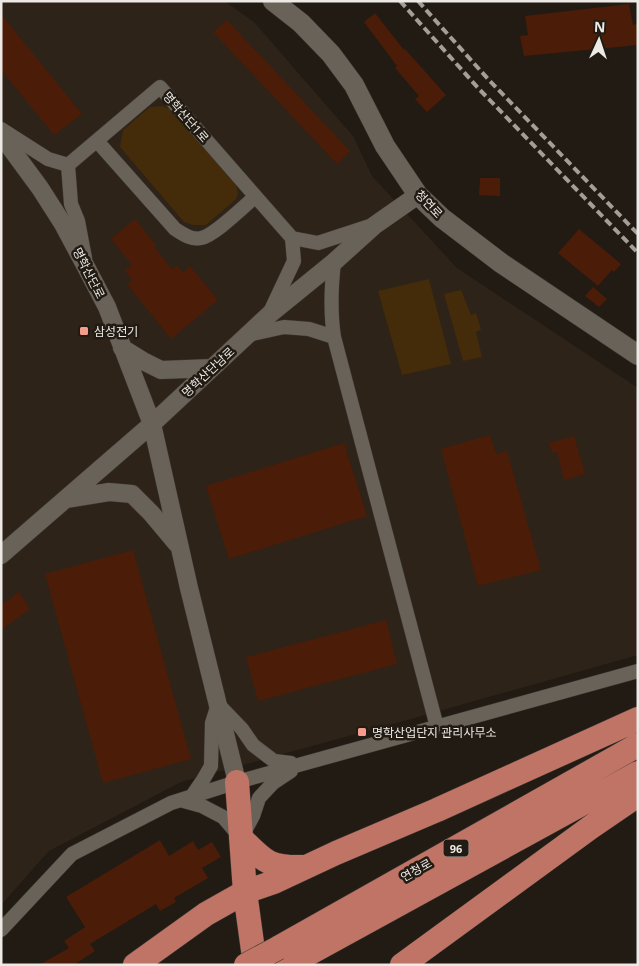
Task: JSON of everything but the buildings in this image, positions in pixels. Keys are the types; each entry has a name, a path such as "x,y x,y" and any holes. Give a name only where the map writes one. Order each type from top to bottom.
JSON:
{"highway":[{"path":"135,965 211,912 245,892 274,882 632,722"},
{"name":"연청로","path":"283,956 636,746"},
{"name":"연청로","path":"246,965 283,956 638,773"},
{"path":"237,782 245,892 255,965"},
{"path":"402,965 590,827 638,795"},
{"path":"241,838 263,860 283,867 307,867"},
{"path":"211,912 226,893 236,874 241,838"}],"main road":[{"name":"청연로","path":"273,1 301,23 330,54 354,85 385,146 418,194 442,218 501,263 638,355"}],"street":[{"name":"명학산단1로","path":"68,165 160,87 292,238"},
{"path":"1,129 48,158 68,165 71,204 78,220 86,267"},
{"name":"명학산단로","path":"1,135 40,188 63,224 86,267 106,308 152,424 237,782"},
{"path":"97,141 175,229 188,237 201,238 213,232 255,196"},
{"name":"명학산단남로","path":"1,556 152,424 270,314 334,262 375,225 418,194"},
{"path":"270,314 294,261 292,238 318,244 375,225"},
{"path":"334,262 330,312 334,337 437,727"},
{"path":"247,335 284,327 308,329 334,337"},
{"path":"122,348 161,370 212,368"},
{"path":"65,499 109,492 132,494 151,513 180,548"},
{"path":"1,930 72,854 112,832 185,798 300,764 638,671"},
{"path":"185,798 204,780 211,766 212,723 218,704 242,729 253,745 274,761 300,764"},
{"path":"185,798 223,817 241,838 254,816 259,798 273,783 300,764"}],"shaded area":[{"path":"1,1 224,1 254,22 353,136 372,176 457,268 638,388 638,655 181,782 49,851 1,905"},
{"path":"162,106 170,109 236,185 238,193 236,199 206,225 193,225 184,222 120,147 123,130 150,107"},
{"path":"429,279 451,364 402,375 378,291"},
{"path":"461,290 471,315 476,313 481,330 476,332 482,357 463,361 444,294"}],"railway":[{"path":"400,1 479,89 638,253"},
{"path":"418,1 488,79 638,234"}],"place":[{"name":"삼성전기","path":"84,331"},
{"name":"명학산업단지 관리사무소","path":"362,732"}]}
